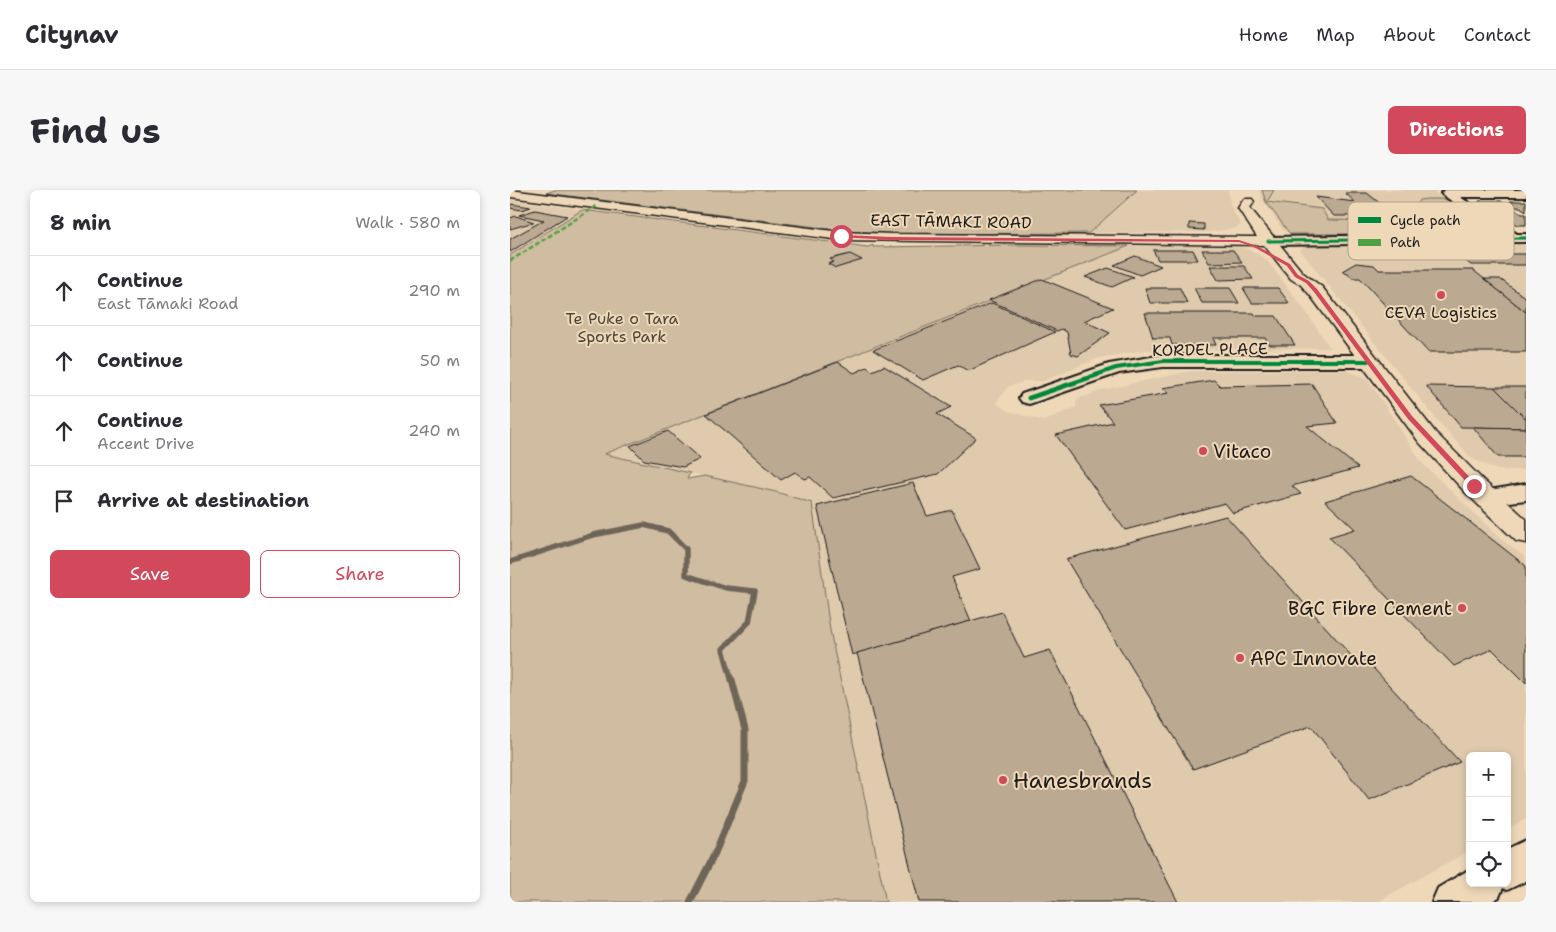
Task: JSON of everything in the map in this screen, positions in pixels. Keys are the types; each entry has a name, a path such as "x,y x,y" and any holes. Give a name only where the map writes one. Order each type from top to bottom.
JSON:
{"main road":[{"name":"EAST TĀMAKI ROAD","path":"510,193 841,236 1239,241 1273,239"},
{"path":"1247,196 1244,208 1252,221 1273,239 1310,277 1308,282"},
{"path":"1247,196 1257,209 1296,276 1308,282 1316,290 1427,437 1486,497 1526,534"},
{"path":"1221,238 1249,230 1252,221"},
{"name":"EAST TĀMAKI ROAD","path":"1185,240 1221,238 1273,239"},
{"path":"1239,241 1255,246 1289,265"}],"street":[{"path":"1462,202 1447,193 1526,193"},
{"name":"EAST TĀMAKI ROAD","path":"1273,239 1348,239"},
{"name":"KORDEL PLACE","path":"1029,398 1116,368 1163,361 1368,361"},
{"path":"1486,497 1526,492"},
{"path":"1511,868 1526,860"},
{"path":"1452,902 1478,887"}],"shaded area":[{"path":"1137,190 1228,190 1231,207 1241,225 1236,228 1209,232 1089,233"},
{"path":"1259,190 1438,190 1434,192 1448,202 1348,202 1348,234 1291,234 1283,230 1263,200"},
{"path":"510,200 582,210 510,255"},
{"path":"1348,245 1348,260 1514,260 1514,245 1526,245 1526,470 1497,470 1471,458 1437,420 1300,250 1305,246"},
{"path":"1129,246 1235,246 1245,248 1266,259 1306,312 1330,348 1146,350 1099,358 1043,381 1025,381 1008,387 996,403 1008,411 1044,421 1076,407 1076,400 1102,390 1191,371 1345,370 1367,378 1422,463 1502,540 1526,558 1526,819 1511,827 1511,752 1466,752 1466,852 1377,902 886,902 830,630 812,504 776,492 603,454"}],"green space":[{"path":"555,190 1137,190 1089,233 898,234 840,230 546,193"},
{"path":"1262,190 1274,190 1267,202 1322,209 1328,220 1348,220 1348,234 1290,234 1266,202"},
{"path":"1446,199 1450,202 1418,202 1419,200"},
{"name":"Te Puke o Tara Sports Park","path":"582,210 868,247 873,245 873,247 1129,246 604,454 690,473 687,479 705,476 776,492 812,503 830,630 886,902 510,902 510,255"}],"building":[{"path":"1345,193 1367,193 1378,202 1355,202"},
{"path":"1316,197 1355,202 1348,202 1348,216 1334,216"},
{"path":"1479,201 1502,202 1480,202"},
{"path":"1510,201 1526,201 1526,211 1520,207 1514,207 1514,202"},
{"path":"510,204 531,207 522,210 510,208"},
{"path":"1514,209 1522,214 1526,214 1526,225 1518,225 1514,223"},
{"path":"535,210 567,216 510,252 510,239 544,220 519,215"},
{"path":"516,216 534,222 510,229 510,218"},
{"path":"1189,223 1204,224 1204,230 1189,229"},
{"path":"1153,250 1193,250 1198,260 1158,260"},
{"path":"1202,250 1233,250 1242,262 1209,263"},
{"path":"850,254 862,260 836,268 828,264 834,262 830,259"},
{"path":"1514,254 1526,254 1526,265 1471,265 1465,260 1514,260"},
{"path":"1135,256 1161,266 1140,275 1114,265"},
{"name":"CEVA Logistics","path":"1356,263 1374,265 1379,270 1473,270 1526,312 1526,352 1428,352 1360,278 1352,278 1348,273 1342,271"},
{"path":"1210,266 1244,266 1253,279 1218,280"},
{"path":"1108,268 1134,277 1112,287 1085,277"},
{"path":"1042,279 1113,308 1084,321 1110,333 1078,356 1071,354 1067,332 1062,329 1057,331 989,300"},
{"path":"1484,279 1500,279 1526,298 1526,312"},
{"path":"1145,288 1180,288 1187,303 1150,303"},
{"path":"1194,288 1230,288 1239,303 1202,303"},
{"path":"1243,288 1278,288 1289,303 1252,303"},
{"path":"992,303 1055,332 968,371 958,365 923,380 873,350"},
{"path":"1145,313 1254,313 1256,316 1276,316 1295,345 1270,345 1265,338 1213,338 1216,345 1172,345 1170,338 1153,338"},
{"path":"838,362 854,373 867,367 872,371 884,366 951,407 937,414 976,438 938,474 833,498 810,477 805,479 795,472 781,480 706,414"},
{"name":"Vitaco","path":"1214,380 1220,386 1312,384 1337,423 1307,426 1358,468 1292,486 1301,494 1233,513 1225,503 1125,530 1056,435 1113,422 1099,405 1169,393 1162,388"},
{"path":"1426,386 1494,387 1526,419 1526,428 1461,427"},
{"path":"1494,387 1526,387 1526,419"},
{"path":"1473,427 1526,428 1526,457 1498,457"},
{"path":"668,431 700,459 683,467 644,460 630,446"},
{"name":"BGC Fibre Cement","path":"1411,476 1526,566 1526,683 1492,649 1454,666 1329,537 1355,529 1325,501"},
{"path":"913,483 927,516 952,510 980,569 952,577 971,621 852,655 817,506"},
{"name":"APC Innovate","path":"1226,516 1355,660 1363,657 1460,762 1369,800 1311,726 1193,769 1066,559"},
{"name":"Hanesbrands","path":"1002,612 1024,658 1050,650 1178,902 919,902 857,653"}],"waterway":[{"path":"510,562 593,535 644,525 668,531 686,549 686,575 726,588 755,591 749,622 723,649 732,682"},
{"path":"690,902 715,853 745,781 745,730 732,680"}],"marked path":[{"path":"510,261 598,205"}],"cycle path":[{"path":"1514,238 1526,238"},
{"path":"1268,241 1348,240"},
{"path":"1029,398 1116,368 1163,361 1368,361"}],"place":[{"name":"CEVA Logistics","path":"1441,295"},
{"name":"Vitaco","path":"1203,451"},
{"name":"BGC Fibre Cement","path":"1462,608"},
{"name":"APC Innovate","path":"1240,658"},
{"name":"Hanesbrands","path":"1003,780"}],"route":[{"path":"841,236 1239,241 1255,246 1289,265 1296,276 1308,282 1316,290 1410,417 1474,486"}]}
